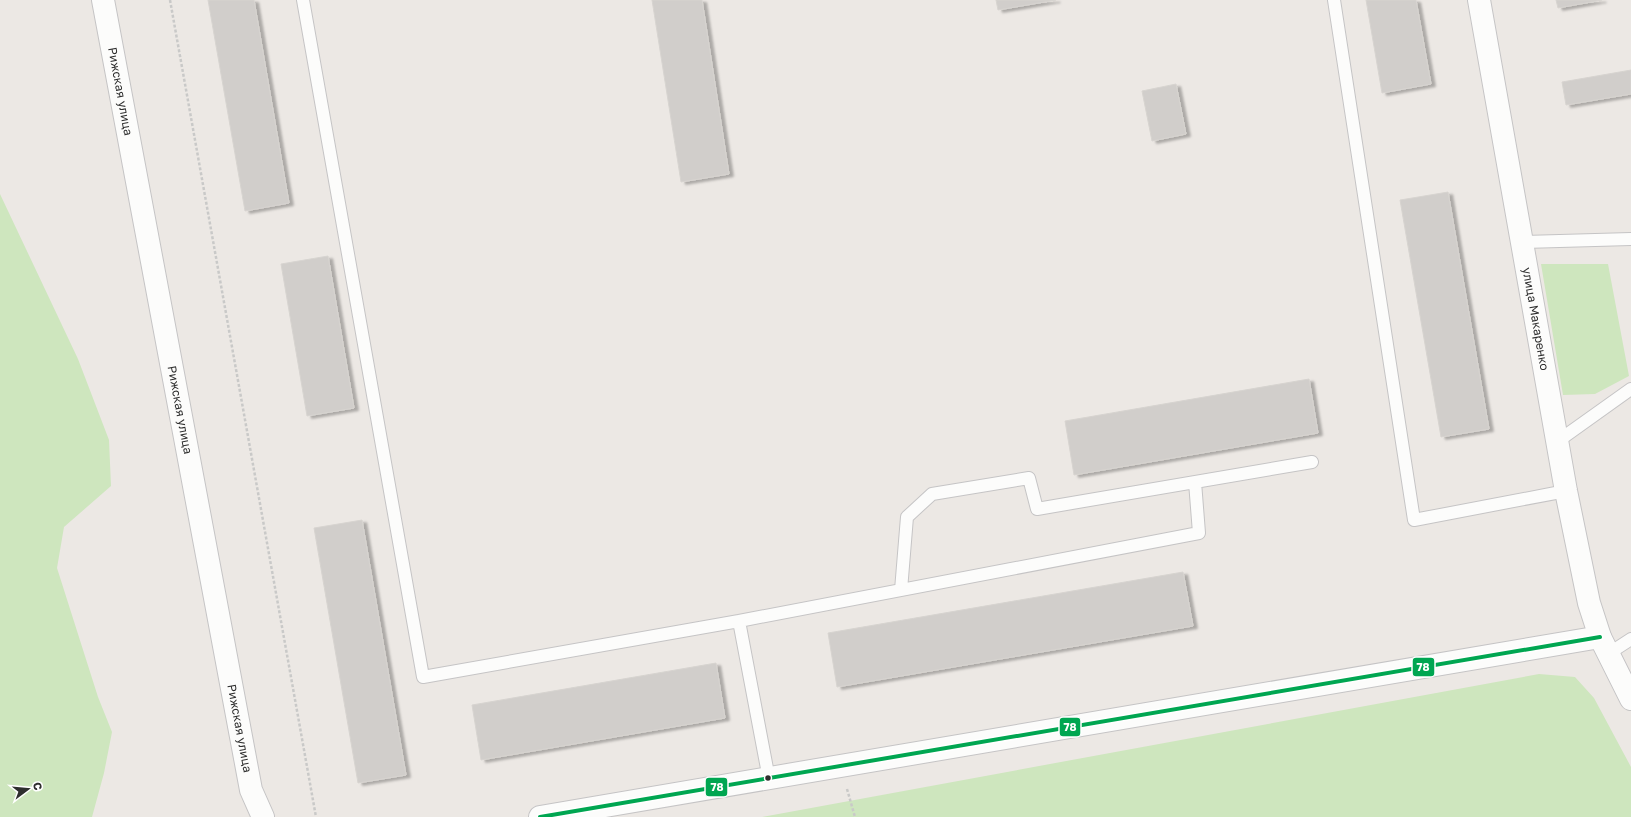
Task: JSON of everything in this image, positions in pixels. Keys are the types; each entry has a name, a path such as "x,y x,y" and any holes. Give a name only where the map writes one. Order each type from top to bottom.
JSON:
{"street":[{"name":"Рижская улица","path":"103,0 251,790 264,817"},
{"name":"улица Макаренко","path":"1479,0 1566,491 1589,603 1604,645 1631,699"},
{"path":"540,817 1604,645"}],"lane":[{"path":"303,0 423,677 739,621 1199,532 1195,482"},
{"path":"1334,0 1414,520 1566,491"},
{"path":"1522,242 1631,239"},
{"path":"1558,441 1631,389"},
{"path":"901,590 907,517 932,494 1029,478 1037,509 1312,462"},
{"path":"739,621 769,779"},
{"path":"1604,645 1631,639"}],"path":[{"path":"170,0 316,817"},
{"path":"842,767 855,817"}],"green space":[{"path":"0,194 78,359 109,440 111,486 64,527 57,568 98,697 112,732 104,773 92,817 0,817"},
{"path":"1541,264 1608,264 1629,376 1595,394 1563,395"},
{"path":"1539,674 1575,677 1594,698 1631,767 1631,817 762,817"}],"building":[{"path":"208,0 254,0 289,203 245,211"},
{"path":"652,0 702,0 729,174 681,182"},
{"path":"996,0 1056,0 998,10"},
{"path":"1366,0 1416,0 1431,84 1382,93"},
{"path":"1556,0 1602,0 1558,8"},
{"path":"1631,70 1631,94 1566,105 1562,82"},
{"path":"1176,84 1186,134 1152,141 1142,91"},
{"path":"1448,192 1489,429 1441,437 1400,200"},
{"path":"328,256 354,408 307,416 281,264"},
{"path":"1309,379 1318,433 1074,475 1065,421"},
{"path":"362,520 406,775 358,783 314,528"},
{"path":"1183,572 1193,626 837,687 828,633"},
{"path":"716,663 725,718 481,760 472,705"}],"transit line":[{"name":"78","path":"540,817 1600,637"}]}
